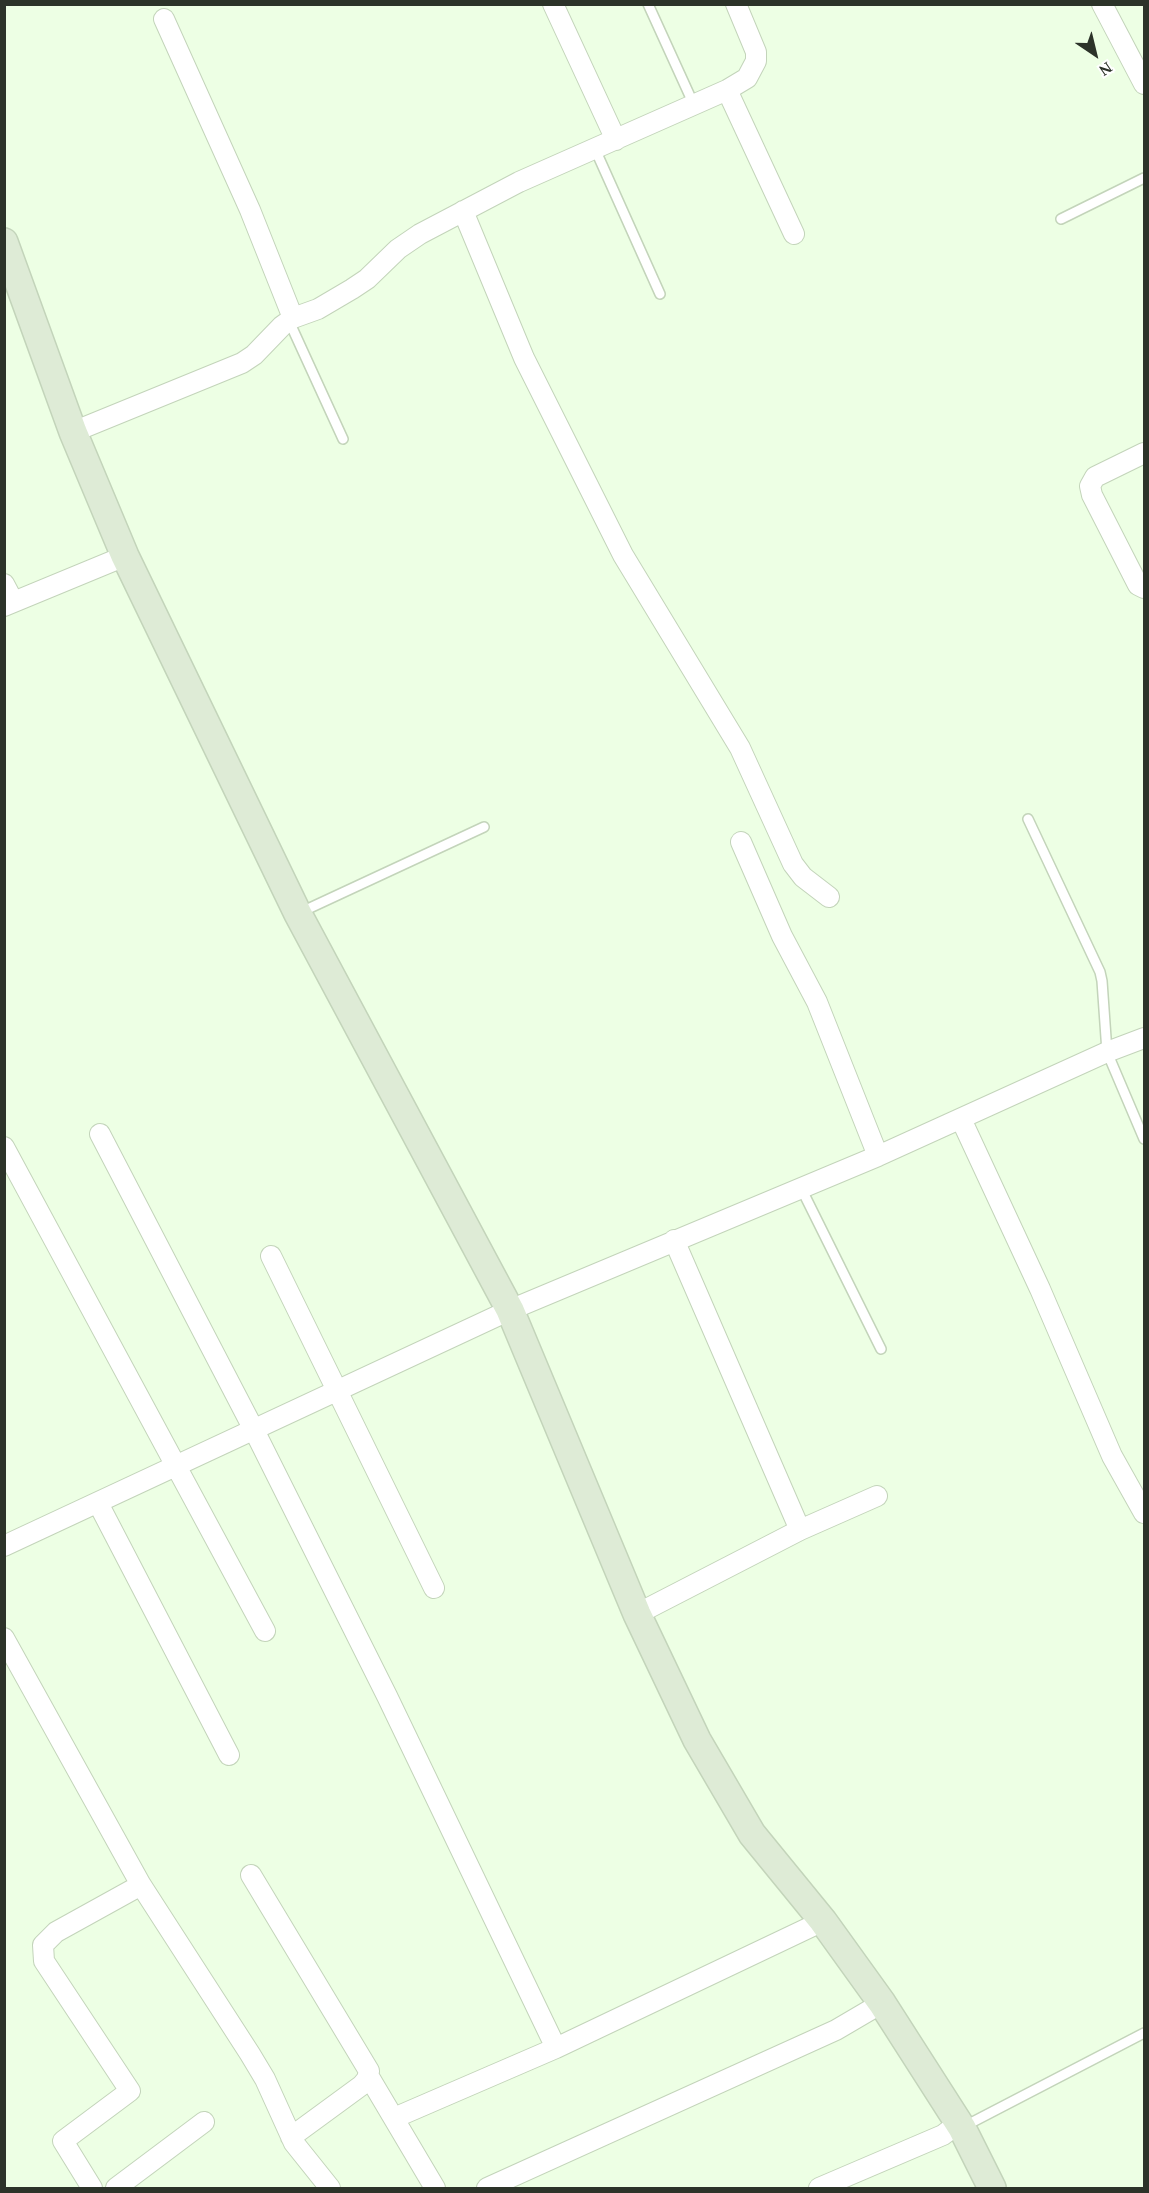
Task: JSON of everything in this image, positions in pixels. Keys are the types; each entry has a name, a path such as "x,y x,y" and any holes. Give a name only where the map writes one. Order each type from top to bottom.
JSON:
{"main road":[{"path":"4,242 73,432 124,556 298,914 510,1310 637,1614 697,1740 752,1834 823,1921 882,2003 961,2126 992,2188"}],"street":[{"path":"553,4 616,140"},
{"path":"73,432 242,363 254,355 275,332 291,320 318,309 367,279 407,242 519,182 727,90 747,78 756,61 756,52 736,4"},
{"path":"1102,4 1144,84"},
{"path":"164,19 250,210 291,320"},
{"path":"727,90 794,234"},
{"path":"463,211 524,358 622,555 740,748 793,864 803,877 829,897"},
{"path":"1144,453 1095,477 1090,486 1092,495 1138,585 1144,588"},
{"path":"7,597 124,556"},
{"path":"741,842 782,936 817,1002 878,1156"},
{"path":"4,1546 510,1310 878,1156 1144,1038"},
{"path":"961,1119 1045,1299 1112,1456 1144,1513"},
{"path":"100,1134 254,1430 387,1696 556,2048"},
{"path":"4,1147 265,1631"},
{"path":"674,1240 800,1530"},
{"path":"271,1256 434,1587"},
{"path":"637,1614 800,1530 877,1496"},
{"path":"98,1503 229,1755"},
{"path":"4,1638 141,1885 265,2079 291,2137 330,2188"},
{"path":"251,1875 364,2061 368,2076 435,2188"},
{"path":"92,2188 63,2141 130,2091 44,1961 43,1945 56,1932 141,1885"},
{"path":"394,2118 556,2048 823,1921"},
{"path":"487,2188 836,2030 882,2003"},
{"path":"291,2137 362,2085 368,2076"},
{"path":"116,2188 204,2122"},
{"path":"819,2188 961,2126"}],"lane":[{"path":"648,4 694,105"},
{"path":"595,149 660,294"},
{"path":"1061,219 1144,178"},
{"path":"291,320 343,439"},
{"path":"1028,819 1100,972 1107,1053 1144,1139"},
{"path":"298,914 484,827"},
{"path":"801,1188 881,1349"},
{"path":"961,2126 1144,2034"}]}
